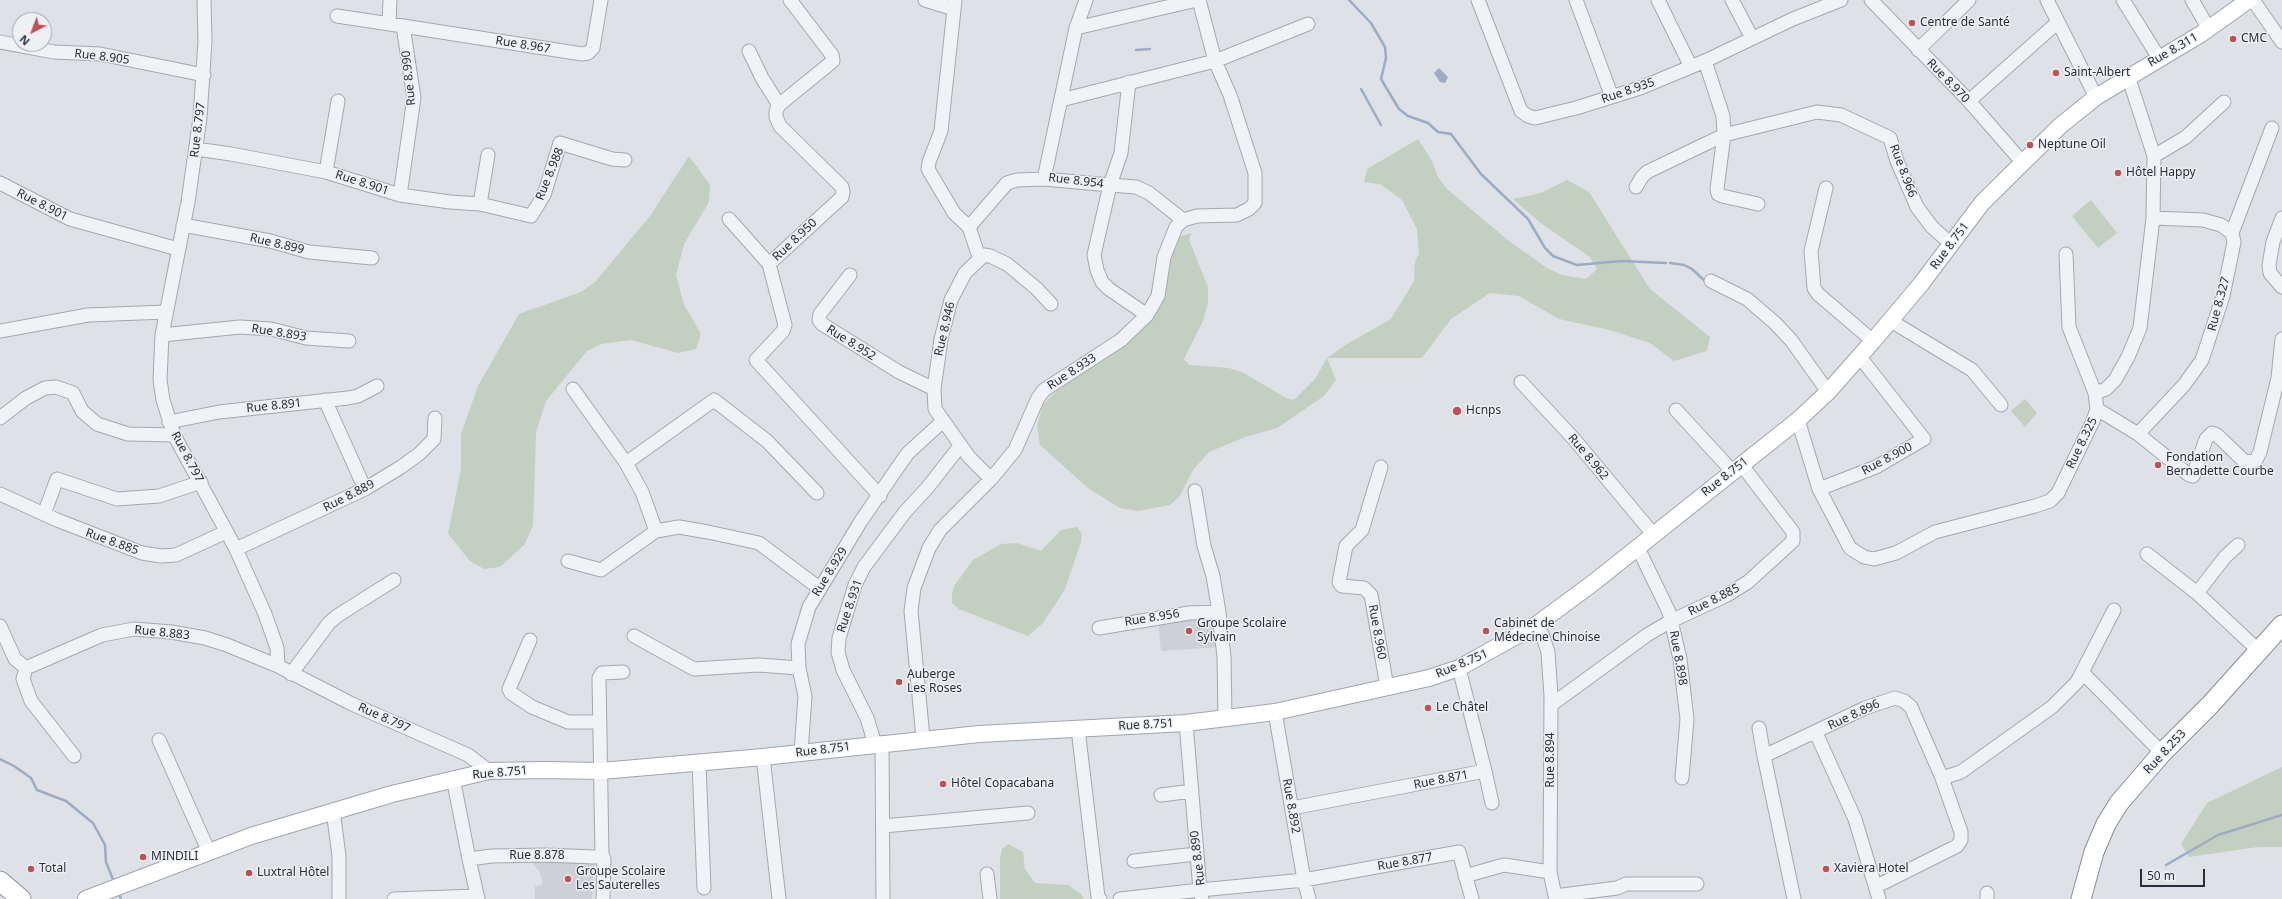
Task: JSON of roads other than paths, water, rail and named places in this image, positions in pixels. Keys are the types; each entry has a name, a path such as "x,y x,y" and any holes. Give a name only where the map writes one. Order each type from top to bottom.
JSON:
{"highway":[{"name":"Rue 8.253","path":"2081,899 2094,852 2106,824 2119,803 2162,753 2282,625"},
{"path":"0,882 10,899"},
{"path":"0,882 21,899"}],"main road":[{"name":"Rue 8.311","path":"2023,163 2060,126 2096,97 2128,76 2209,29 2250,0"},
{"name":"Rue 8.751","path":"86,899 251,836 333,810 454,778 489,771 601,771 763,757 923,738 1186,723 1275,712 1428,678 1459,668 1536,625 1594,583 1637,546 1798,420 1828,392 1860,357 1922,284 1982,203 2023,163"}],"street":[{"name":"Rue 8.797","path":"204,0 204,75 196,149 162,335 160,380 163,400 169,422 174,435 201,482 236,549 273,633 277,648 278,666 358,707 468,755 489,771"},
{"path":"389,24 390,0"},
{"name":"Rue 8.967","path":"403,26 588,54 593,48 601,0"},
{"path":"749,51 762,78 779,105 833,61 832,55 790,0"},
{"path":"925,0 955,5 941,131 929,162 928,169 954,213 969,227 979,257 990,256 1007,264 1036,288 1051,304"},
{"name":"Rue 8.954","path":"1086,0 1076,28 1044,179 1110,184 1094,256 1097,270 1102,282 1109,289 1147,315"},
{"path":"1076,28 1198,0 1214,61 1230,95 1255,173 1255,203 1249,209 1237,215 1197,216 1183,220 1149,193 1136,188 1110,184 1121,153 1129,82"},
{"name":"Rue 8.935","path":"1478,0 1521,111 1528,116 1535,118 1640,88 1705,61 1752,38 1841,0"},
{"path":"1576,0 1612,97"},
{"path":"1658,0 1690,67"},
{"path":"1732,0 1752,38"},
{"name":"Rue 8.970","path":"1872,0 1918,50 1969,101 2023,163"},
{"path":"1918,50 1970,0"},
{"path":"2047,0 2096,97"},
{"path":"2123,0 2159,58"},
{"path":"2192,0 2209,29"},
{"path":"2253,0 2282,42"},
{"path":"337,16 403,26"},
{"path":"1969,101 2058,22"},
{"path":"1061,100 1214,61 1308,24"},
{"name":"Rue 8.990","path":"400,195 414,98 403,26"},
{"name":"Rue 8.905","path":"0,42 54,52 100,54 204,75"},
{"path":"1705,61 1722,111 1724,135 1717,189 1718,194 1758,204"},
{"path":"2095,393 2106,389 2115,380 2128,357 2140,328 2152,218 2154,156 2128,76"},
{"path":"326,172 338,101"},
{"path":"2154,156 2186,137 2224,102"},
{"name":"Rue 8.950","path":"779,105 776,111 780,126 842,187 843,192 842,196 769,264 785,325 783,331 756,360 880,496"},
{"name":"Rue 8.966","path":"1636,187 1647,172 1724,135 1817,112 1827,112 1841,115 1888,136 1892,142 1897,161 1917,207 1932,226 1951,244"},
{"path":"2152,218 2203,220 2221,225 2232,233 2272,128"},
{"name":"Rue 8.988","path":"480,204 531,216 544,195 560,143 612,160 625,160"},
{"name":"Rue 8.901","path":"196,149 326,172 400,195 450,202 480,204"},
{"path":"480,204 488,155"},
{"path":"969,227 1007,183 1017,180 1044,179"},
{"name":"Rue 8.901","path":"0,183 70,219 178,249"},
{"path":"1826,188 1811,251 1814,288 1818,294 1873,342"},
{"path":"2282,218 2273,242 2269,265 2270,274 2282,287"},
{"path":"729,219 769,264"},
{"name":"Rue 8.933","path":"923,738 912,626 914,588 929,548 940,530 1016,450 1038,398 1044,390 1121,340 1147,315 1158,296 1164,257 1170,238 1176,227 1183,220"},
{"name":"Rue 8.899","path":"183,225 270,241 309,252 372,258"},
{"name":"Rue 8.327","path":"2138,434 2184,385 2202,360 2223,296 2234,242 2232,233"},
{"name":"Rue 8.325","path":"1819,489 1850,548 1874,559 1896,553 1935,532 2050,501 2058,493 2097,409 2095,393 2070,327 2066,254"},
{"name":"Rue 8.946","path":"979,257 964,273 951,300 941,339 934,389 935,408 943,421 960,446 990,479"},
{"name":"Rue 8.952","path":"850,276 820,314 819,320 822,324 900,372 934,389"},
{"path":"1711,281 1747,299 1775,323 1791,340 1828,392"},
{"path":"0,331 88,315 166,312"},
{"path":"1891,321 1972,370 2002,405"},
{"name":"Rue 8.893","path":"162,335 240,327 271,329 306,338 349,341"},
{"path":"2097,409 2138,434 2189,475 2195,474 2206,439 2212,433 2217,435 2244,461 2251,462 2256,460 2260,452 2280,379 2282,340"},
{"name":"Rue 8.900","path":"1819,489 1876,467 1924,439 1860,357"},
{"name":"Rue 8.962","path":"1521,382 1574,439 1653,534"},
{"name":"Rue 8.891","path":"169,422 219,412 358,396 377,386"},
{"path":"0,418 26,398 45,388 56,387 73,393 82,411 97,424 128,434 174,435"},
{"path":"573,389 626,463 642,492 656,531"},
{"path":"325,400 365,489"},
{"path":"626,463 714,400 767,441 817,493"},
{"name":"Rue 8.885","path":"1551,705 1596,674 1620,653 1671,621 1727,595 1748,582 1793,541 1793,532 1737,468 1676,410"},
{"name":"Rue 8.889","path":"236,549 365,489 401,467 429,445 434,439 435,418"},
{"path":"1798,420 1819,489"},
{"name":"Rue 8.929","path":"801,753 804,696 799,668 798,644 809,607 819,588 861,521 880,496 908,453 943,421"},
{"name":"Rue 8.931","path":"883,899 883,826 878,744 843,670 838,652 839,638 855,585 864,567 905,512 928,487 960,446"},
{"name":"Rue 8.960","path":"1381,467 1362,530 1346,546 1339,582 1342,586 1364,588 1371,595 1387,687"},
{"path":"44,514 57,479 117,499 159,496 201,482"},
{"path":"1196,491 1204,546 1213,576 1219,612 1224,657 1226,718"},
{"name":"Rue 8.885","path":"0,494 106,540 142,553 161,556 176,555 226,532"},
{"path":"568,561 600,570 656,531 679,528 754,542 819,588"},
{"path":"2197,593 2225,557 2238,545"},
{"name":"Rue 8.898","path":"1637,546 1654,577 1671,621 1680,659 1687,718 1682,778"},
{"path":"2147,554 2197,593 2259,651"},
{"path":"291,674 333,620 394,580"},
{"path":"1942,778 1961,772 2052,707 2083,673 2114,610"},
{"name":"Rue 8.956","path":"1098,628 1181,614 1219,612"},
{"name":"Rue 8.894","path":"1536,625 1542,634 1548,652 1551,705 1550,872 1556,898"},
{"path":"0,626 15,659 26,668 23,679 30,701 74,756"},
{"name":"Rue 8.883","path":"26,668 102,635 134,629 171,632 205,638 227,644 278,666"},
{"path":"634,636 694,669 758,665 799,668"},
{"path":"530,640 509,689 510,693 532,707 568,722 600,722"},
{"name":"Rue 8.871","path":"1292,808 1485,772 1459,668"},
{"path":"603,899 604,859 602,855 600,675 622,672"},
{"path":"2083,673 2162,753"},
{"name":"Rue 8.896","path":"1764,756 1816,733 1879,702 1894,698 1904,701 1910,707 1942,778 1961,832 1961,840 1957,846 1877,886"},
{"name":"Rue 8.892","path":"1275,712 1304,880 1309,899"},
{"name":"Rue 8.890","path":"1186,723 1196,854 1201,895 1304,880"},
{"path":"1759,728 1794,899"},
{"path":"1078,729 1098,897 1100,899"},
{"path":"1816,733 1855,819 1877,886 1879,899"},
{"path":"160,740 209,852"},
{"path":"763,757 779,899"},
{"path":"699,763 704,888"},
{"path":"1485,772 1492,802"},
{"path":"394,899 477,897 454,778"},
{"path":"1161,795 1192,791"},
{"path":"333,810 339,856 339,899"},
{"path":"883,826 1028,813"},
{"name":"Rue 8.877","path":"1304,880 1459,852 1472,899"},
{"path":"1134,861 1196,854"},
{"name":"Rue 8.878","path":"469,859 545,855 595,857 602,855"},
{"path":"1465,876 1504,864 1550,872"},
{"path":"987,874 990,899"},
{"path":"1556,898 1617,888 1626,884 1697,884"},
{"path":"1120,899 1201,895"}],"water":[{"path":"1439,68 1448,77 1445,83 1440,82 1434,73"}],"waterway":[{"path":"1349,0 1371,23 1385,47 1386,58 1381,79 1399,109 1408,116 1428,123 1438,132 1451,134 1481,174 1528,219 1545,248 1553,256 1577,265 1621,261 1666,263"},
{"path":"1136,50 1150,49"},
{"path":"1361,89 1381,125"},
{"path":"1670,263 1684,265 1692,269 1707,283"},
{"path":"0,759 14,766 31,778 37,790 66,801 93,823 105,845 106,862 114,882"},
{"path":"2166,865 2218,835 2282,815"},
{"path":"118,892 121,899"}],"place":[{"name":"Centre de Santé","path":"1912,23"},
{"name":"CMC","path":"2233,39"},
{"name":"Saint-Albert","path":"2056,73"},
{"name":"Neptune Oil","path":"2030,145"},
{"name":"Hôtel Happy","path":"2118,173"},
{"name":"Hcnps","path":"1457,411"},
{"name":"Fondation Bernadette Courbe","path":"2158,465"},
{"name":"Groupe Scolaire Sylvain","path":"1189,631"},
{"name":"Cabinet de Médecine Chinoise","path":"1486,631"},
{"name":"Auberge Les Roses","path":"899,682"},
{"name":"Le Châtel","path":"1428,708"},
{"name":"Hôtel Copacabana","path":"943,784"},
{"name":"MINDILI","path":"143,857"},
{"name":"Total","path":"31,869"},
{"name":"Xaviera Hotel","path":"1826,869"},
{"name":"Luxtral Hôtel","path":"249,873"},
{"name":"Groupe Scolaire Les Sauterelles","path":"568,879"}]}
